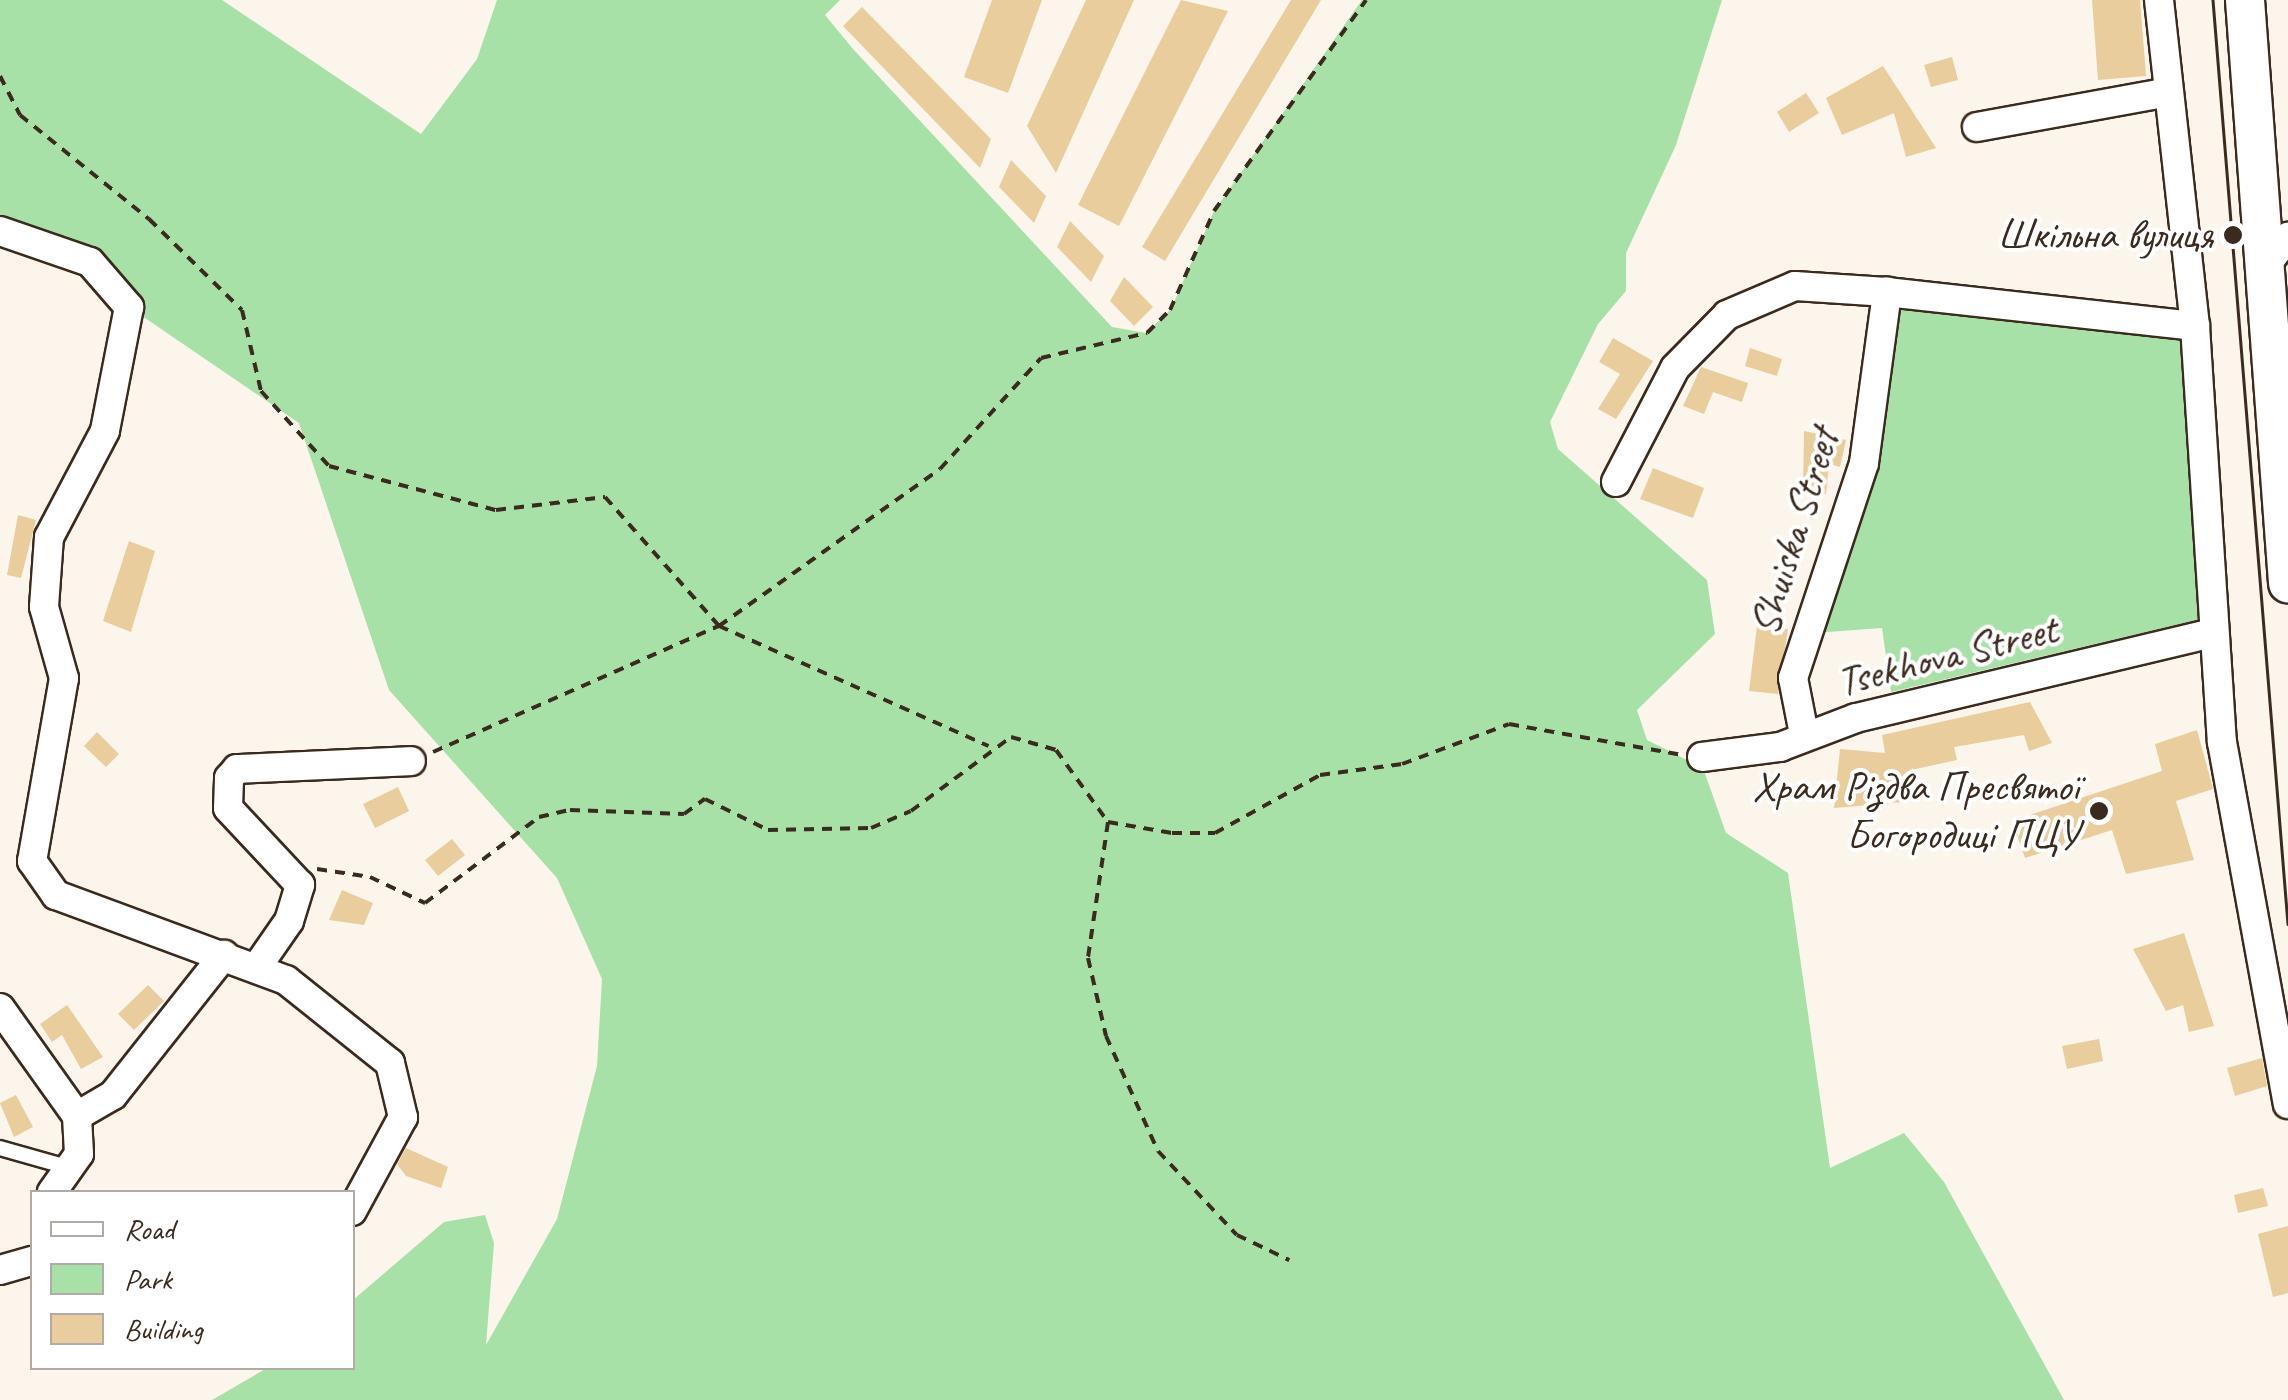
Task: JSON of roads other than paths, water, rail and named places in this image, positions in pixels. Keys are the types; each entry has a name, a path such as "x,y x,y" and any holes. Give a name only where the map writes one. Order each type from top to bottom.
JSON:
{"main road":[{"path":"2245,0 2277,251 2288,583"}],"street":[{"path":"2159,0 2166,93 2195,326 2212,633 2249,924 2288,1104"},
{"path":"1977,127 2166,93"},
{"path":"0,231 90,262 129,307 104,430 49,537 44,608 64,678 32,860 56,895 257,966 368,1038 402,1090 391,1150 355,1206"},
{"path":"1616,482 1675,368 1727,315 1796,286 1887,292 2195,326"},
{"name":"Shuiska Street","path":"1804,734 1793,678 1864,463 1887,292"},
{"name":"Tsekhova Street","path":"1702,757 1780,747 1804,734 2212,633"},
{"path":"257,966 289,922 300,885 294,872 228,808 237,769 411,761"},
{"path":"77,1116 112,1095 224,955"},
{"path":"2,1013 77,1116 79,1154 53,1190"},
{"path":"0,1270 30,1259"}],"lane":[{"path":"0,1148 67,1167"}],"tram line":[{"path":"2213,0 2288,924"}],"place":[{"name":"Шкільна вулиця","path":"2233,235"},
{"name":"Храм Різдва Пресвятої Богородиці ПЦУ","path":"2099,811"}]}
